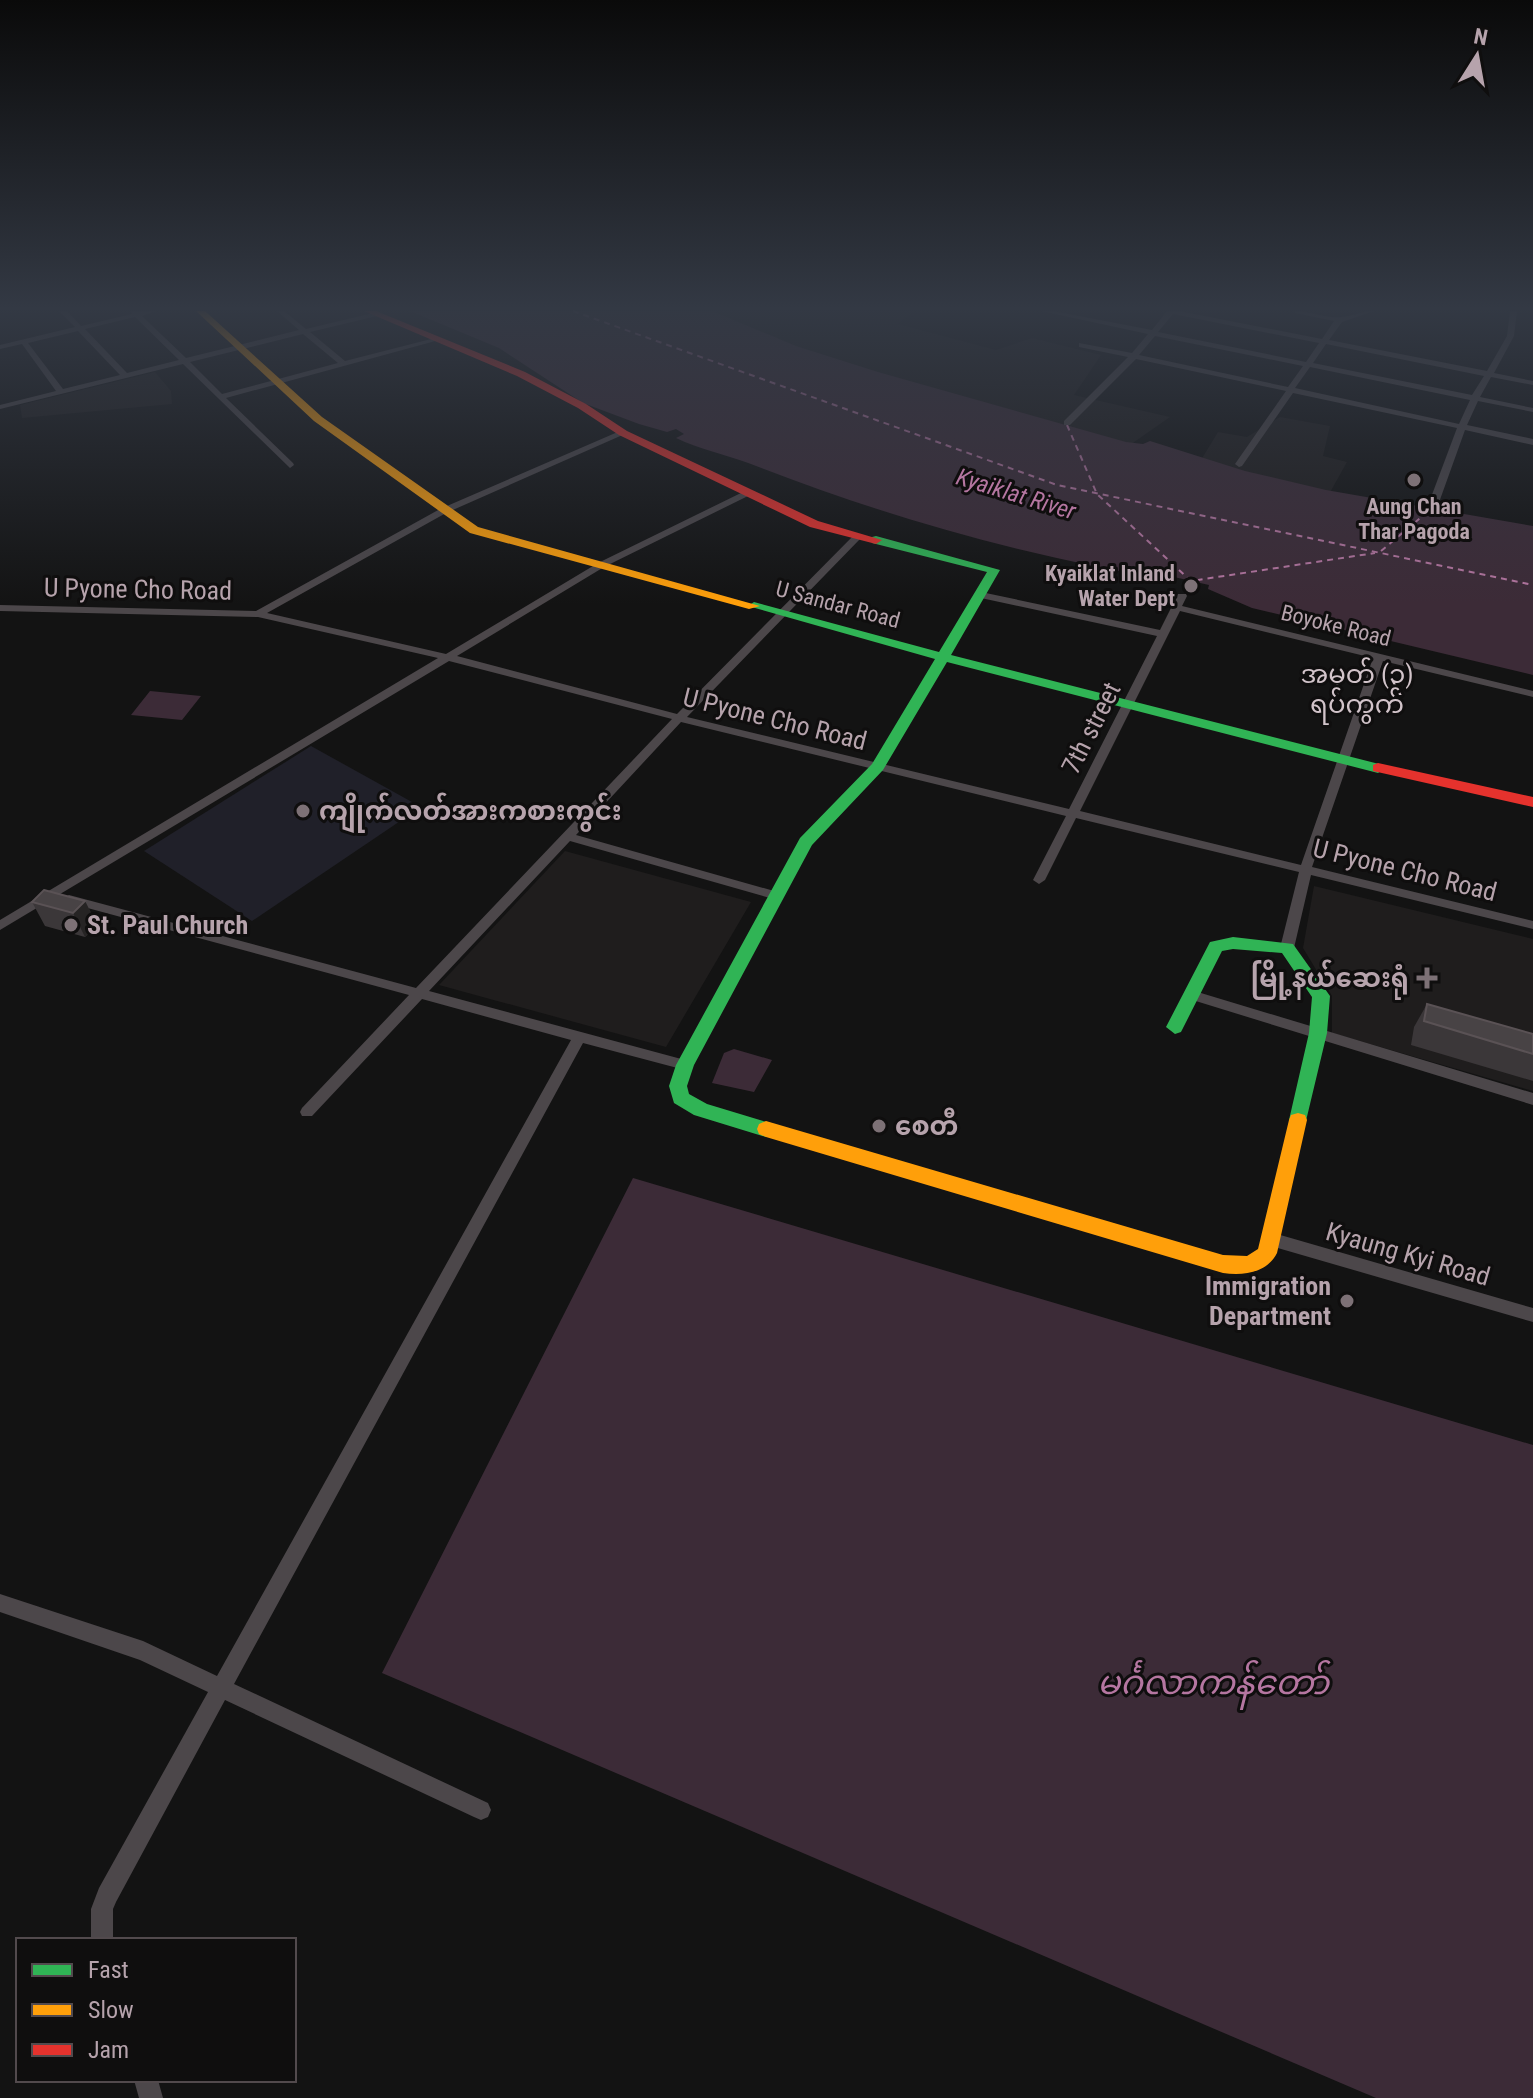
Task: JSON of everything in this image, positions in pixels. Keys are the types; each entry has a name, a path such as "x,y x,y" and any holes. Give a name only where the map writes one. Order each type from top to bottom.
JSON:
{"street":[{"path":"231,409 290,465"},
{"name":"U Sandar Road","path":"307,409 443,511 474,530 1127,706 1343,761 1533,802"},
{"path":"586,409 623,433 745,494 814,524 991,568 994,572 878,767 806,842 685,1065 679,1093 687,1103 701,1110 1223,1264 1240,1267 1258,1263 1267,1253 1318,1033 1321,996 1287,948 1306,868 1379,656"},
{"path":"1067,423 1081,409"},
{"path":"1239,464 1277,409"},
{"path":"1381,409 1533,442"},
{"path":"1432,508 1470,409"},
{"path":"258,614 443,511 623,433"},
{"path":"0,926 601,565 745,494"},
{"path":"307,1112 566,836 857,537"},
{"path":"981,595 1162,634"},
{"name":"7th street","path":"1039,880 1179,602"},
{"name":"Boyoke Road","path":"1179,602 1533,694"},
{"name":"U Pyone Cho Road","path":"0,608 258,614 447,657 679,718 1533,925"},
{"path":"566,836 777,896"},
{"path":"53,894 685,1065"},
{"path":"1175,1027 1216,946 1233,943 1287,948"},
{"path":"1191,995 1533,1099"},
{"path":"102,1938 100,1923 107,1896 580,1036"},
{"name":"Kyaung Kyi Road","path":"1270,1239 1533,1315"},
{"path":"0,1603 143,1651 481,1810"}],"shaded area":[{"path":"21,409 119,409 22,418"},
{"path":"961,409 1135,409 1170,417 1127,447"},
{"path":"1280,417 1330,426 1323,456 1347,462 1328,496 1201,460 1218,432 1247,437"},
{"path":"311,746 421,807 252,921 144,851"},
{"path":"565,851 751,902 666,1047 439,985"},
{"name":"မြို့နယ်ဆေးရုံ","path":"1314,886 1533,939 1533,1091 1332,1033 1332,996 1303,948"}],"water":[{"name":"Kyaiklat River","path":"599,409 1009,409 1126,442 1143,444 1150,441 1245,471 1326,490 1533,526 1533,675 1252,608 1208,589 1209,585 1174,577 1171,580 1117,571 958,533 853,501 685,442 676,438 684,434 676,429 667,432"},
{"path":"150,691 201,696 182,720 131,715"},
{"path":"734,1049 772,1060 754,1092 712,1083 724,1053"},
{"name":"မင်္ဂလာကန်တော်","path":"633,1178 1533,1445 1533,2098 1376,2098 382,1673"}],"building":[{"path":"44,890 85,901 73,913 32,902"},
{"path":"1427,1004 1533,1034 1533,1054 1424,1021"}],"ferry route":[{"path":"845,409 1057,485 1097,493"},
{"path":"1067,425 1097,493"},
{"path":"1097,493 1533,585"},
{"path":"1097,493 1191,581 1375,553"},
{"path":"1381,551 1431,509"}],"traffic: fast":[{"path":"766,1129 701,1110 681,1098 678,1086 685,1065 806,842 878,767 994,570 876,540"},
{"path":"754,606 1127,706 1378,768"},
{"path":"1175,1027 1216,946 1233,943 1287,948 1321,996 1318,1033 1298,1120"}],"traffic: slow":[{"path":"307,409 474,530 754,606"},
{"path":"766,1129 1223,1264 1241,1266 1257,1261 1267,1253 1298,1120"}],"traffic: jam":[{"path":"586,409 623,433 814,524 876,540"},
{"path":"1378,768 1533,802"}],"place":[{"name":"Aung Chan Thar Pagoda","path":"1414,480"},
{"name":"Kyaiklat Inland Water Dept","path":"1191,586"},
{"name":"ကျိုက်လတ်အားကစားကွင်း","path":"303,811"},
{"name":"St. Paul Church","path":"71,925"},
{"name":"မြို့နယ်ဆေးရုံ","path":"1427,978"},
{"name":"စေတီ","path":"879,1126"},
{"name":"Immigration Department","path":"1347,1301"}],"district":[{"name":"အမှတ် (၃) ရပ်ကွက်","path":"1357,689"}]}
